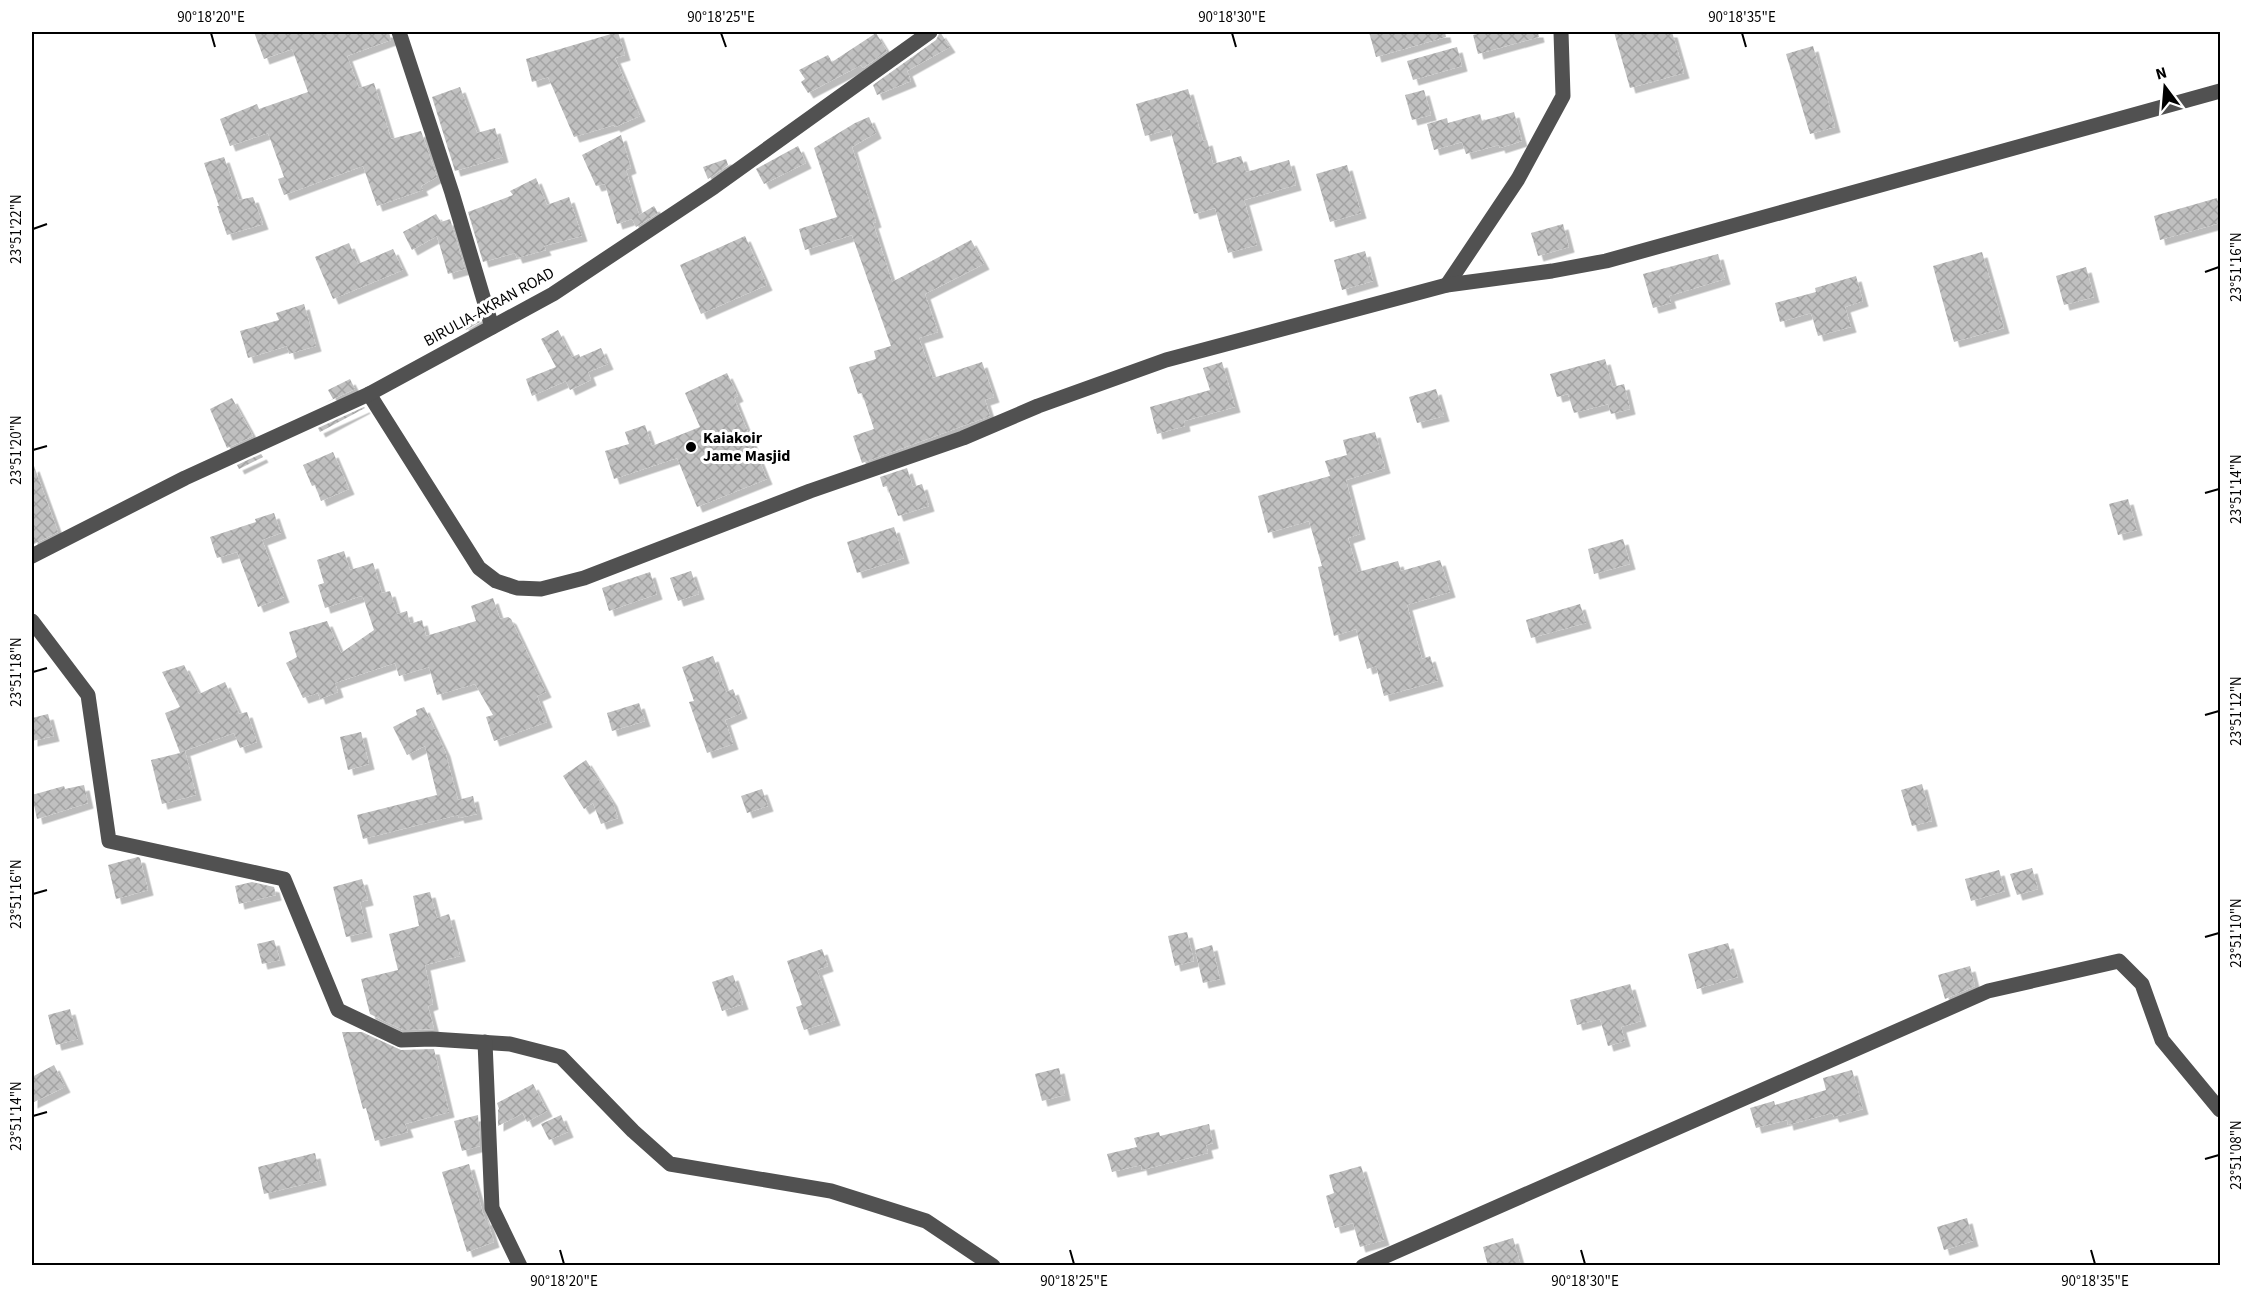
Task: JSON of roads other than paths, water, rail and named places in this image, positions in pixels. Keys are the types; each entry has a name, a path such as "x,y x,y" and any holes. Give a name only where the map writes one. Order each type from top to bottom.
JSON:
{"street":[{"path":"399,32 452,193 492,327"},
{"name":"BIRULIA-AKRAN ROAD","path":"32,556 185,478 369,394 553,294 714,187 930,32"},
{"path":"1447,285 1518,179 1563,96 1562,32"},
{"path":"369,394 479,568 496,581 517,588 541,589 584,578 810,491 963,438 1038,406 1166,360 1447,285 1552,272 1606,261 2220,91"},
{"path":"32,621 88,695 110,841 284,879 338,1010 401,1040 510,1044 561,1057 633,1131 670,1164 831,1191 926,1221 993,1266"},
{"path":"1363,1266 1988,991 2119,961 2142,984 2162,1040 2220,1110"},
{"path":"485,1042 492,1208 520,1266"}],"place":[{"name":"Kaiakoir Jame Masjid","path":"691,447"}]}
